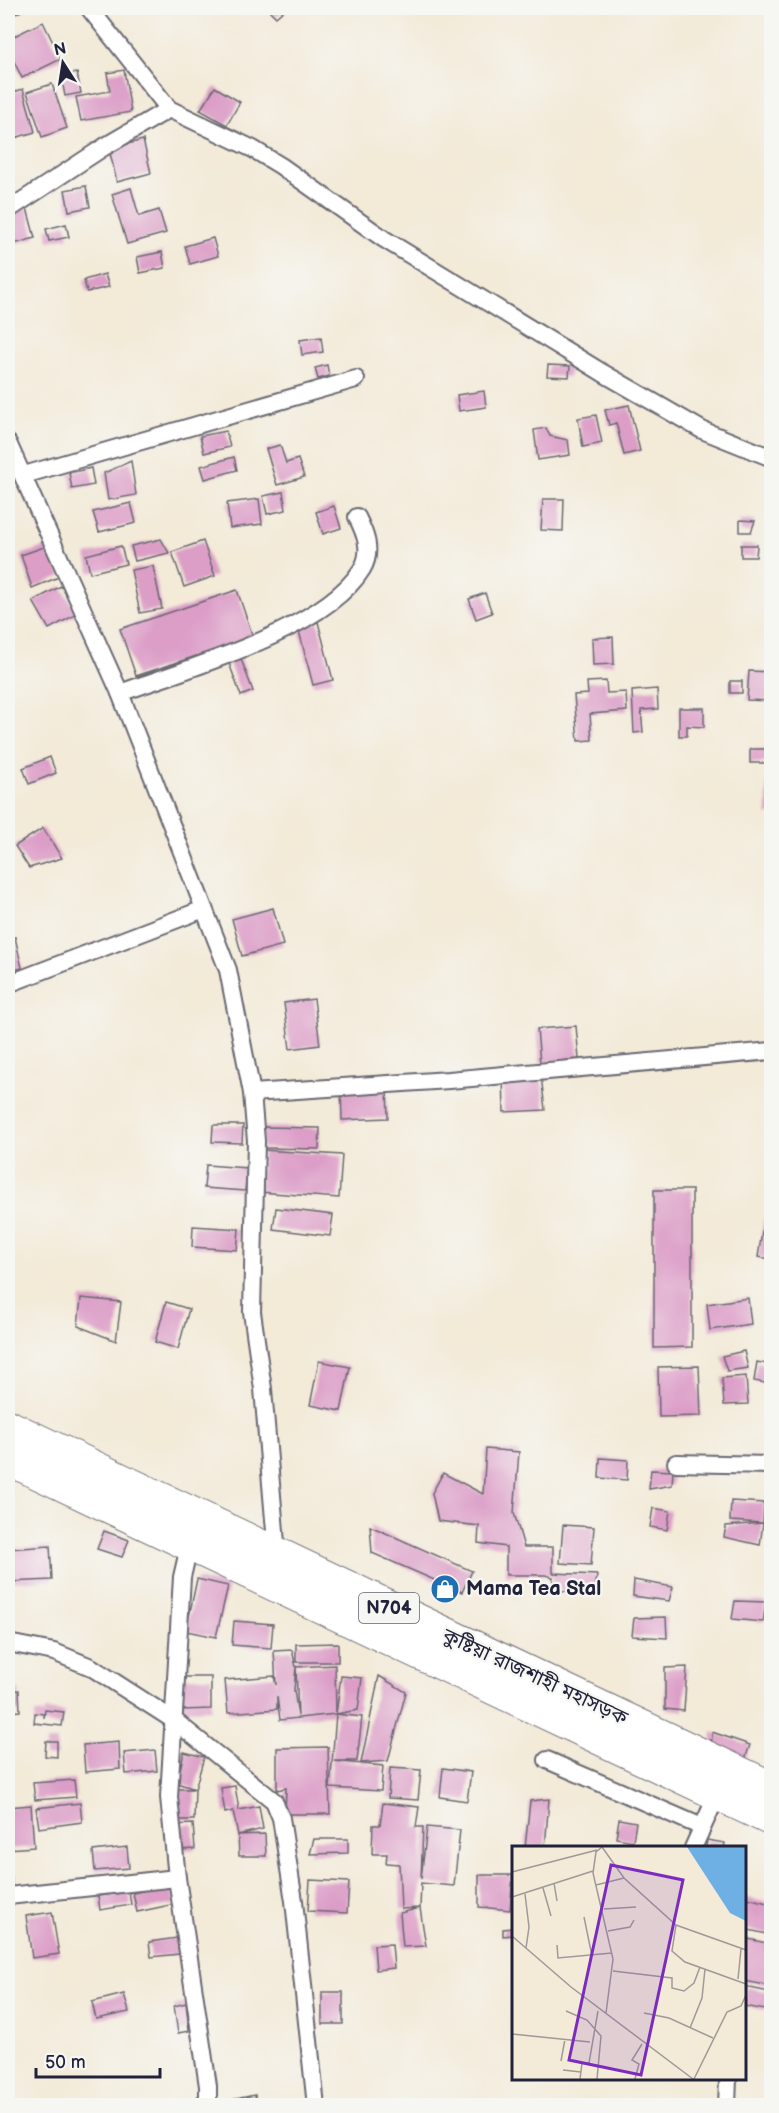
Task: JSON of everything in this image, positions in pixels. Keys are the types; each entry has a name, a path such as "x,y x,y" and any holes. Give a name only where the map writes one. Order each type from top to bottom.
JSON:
{"highway":[{"name":"কুষ্টিয়া রাজশাহী মহাসড়ক","path":"8,1426 189,1547 450,1652 771,1788"},
{"name":"কুষ্টিয়া রাজশাহী মহাসড়ক","path":"8,1459 102,1487 277,1555 450,1652 588,1736 718,1793 771,1820"}],"street":[{"path":"88,8 169,108 253,149 281,166 384,239 603,373 702,430 771,458"},
{"path":"8,210 104,147 169,108"},
{"path":"24,475 356,379"},
{"path":"8,443 120,693 228,970 252,1093 256,1141 252,1312 263,1389 277,1555"},
{"path":"120,693 272,637 339,596 363,568 367,553 368,538 357,517"},
{"path":"8,984 204,909"},
{"path":"252,1093 448,1080 771,1051"},
{"path":"676,1463 771,1466"},
{"path":"189,1547 182,1577 169,1797 177,1878 208,2086 208,2100 200,2106"},
{"path":"8,1643 54,1652 91,1667 175,1721 274,1801 282,1818 294,1901 316,2106"},
{"path":"547,1760 702,1827"},
{"path":"694,1846 718,1793"},
{"path":"8,1896 177,1878"},
{"path":"727,2106 729,2080"}],"building":[{"path":"9,8 27,8 13,15"},
{"path":"272,8 284,10 276,17 269,10"},
{"path":"43,22 61,59 22,78 8,49 8,39"},
{"path":"124,70 131,112 81,121 76,97 110,91 107,73"},
{"path":"77,73 81,93 65,96 61,75"},
{"path":"52,84 67,128 42,137 27,92"},
{"path":"215,87 240,102 227,125 200,110"},
{"path":"23,89 35,132 8,140 8,94"},
{"path":"143,140 151,173 117,182 109,149"},
{"path":"86,186 90,207 69,211 65,190"},
{"path":"131,188 139,216 159,210 166,233 127,244 112,194"},
{"path":"27,208 35,238 10,245 8,213"},
{"path":"66,224 69,237 49,241 46,229"},
{"path":"213,238 218,256 190,264 185,246"},
{"path":"10,245 13,261 8,262 8,246"},
{"path":"162,252 165,268 140,273 137,257"},
{"path":"105,274 109,287 87,292 84,280"},
{"path":"321,337 323,352 302,355 300,340"},
{"path":"327,365 329,376 318,379 315,368"},
{"path":"548,365 570,366 569,377 547,376"},
{"path":"484,391 486,407 459,411 457,395"},
{"path":"629,405 640,451 624,455 616,423 609,425 605,410"},
{"path":"596,415 602,443 583,447 578,418"},
{"path":"546,428 550,436 568,440 570,455 538,460 534,430"},
{"path":"226,431 230,447 204,453 200,436"},
{"path":"280,445 286,463 298,459 304,477 277,485 266,449"},
{"path":"234,457 237,470 205,479 201,466"},
{"path":"131,461 136,495 108,500 104,473"},
{"path":"91,468 94,485 72,489 69,473"},
{"path":"283,492 286,510 267,514 263,496"},
{"path":"259,499 262,524 230,528 227,503"},
{"path":"543,499 564,499 563,531 541,530"},
{"path":"131,503 136,523 99,532 93,512"},
{"path":"334,506 341,528 323,534 316,512"},
{"path":"740,520 755,521 751,532 740,532"},
{"path":"161,539 169,553 135,561 131,546"},
{"path":"203,541 215,576 184,587 172,552"},
{"path":"741,545 757,545 756,557 741,557"},
{"path":"47,546 61,576 32,588 21,555"},
{"path":"121,546 126,564 90,573 86,555"},
{"path":"153,566 162,609 140,613 131,570"},
{"path":"61,586 77,614 49,629 33,601"},
{"path":"237,590 253,637 136,676 120,629"},
{"path":"485,593 492,613 476,619 469,599"},
{"path":"318,622 333,680 313,685 298,627"},
{"path":"613,637 614,664 593,665 592,638"},
{"path":"241,659 253,691 241,696 229,663"},
{"path":"749,671 771,672 771,701 747,700"},
{"path":"606,681 607,693 626,692 627,711 590,714 592,740 578,741 574,695 588,694 587,682"},
{"path":"730,681 742,681 742,693 730,693"},
{"path":"657,689 658,709 641,710 643,732 634,733 632,691"},
{"path":"679,708 704,708 704,727 687,726 687,736 679,736"},
{"path":"750,749 771,749 771,763 750,763"},
{"path":"50,757 56,773 29,784 23,768"},
{"path":"767,781 771,781 771,815 767,815"},
{"path":"43,828 62,858 29,868 15,846"},
{"path":"273,908 283,945 242,956 232,919"},
{"path":"15,937 22,968 8,971 8,939"},
{"path":"314,999 320,1045 290,1049 284,1003"},
{"path":"576,1026 579,1059 540,1063 537,1029"},
{"path":"503,1075 541,1075 545,1110 504,1112"},
{"path":"387,1087 388,1118 342,1120 341,1088"},
{"path":"213,1125 243,1125 242,1143 212,1142"},
{"path":"262,1127 320,1128 319,1149 262,1148"},
{"path":"263,1150 342,1155 339,1198 259,1192"},
{"path":"206,1165 247,1168 245,1191 204,1188"},
{"path":"654,1190 692,1190 692,1347 654,1348"},
{"path":"276,1208 333,1215 330,1236 273,1229"},
{"path":"764,1219 771,1220 771,1259 758,1257"},
{"path":"193,1226 239,1229 237,1250 192,1247"},
{"path":"81,1298 121,1302 116,1341 78,1326"},
{"path":"748,1298 751,1324 710,1330 707,1304"},
{"path":"166,1302 189,1309 178,1349 155,1342"},
{"path":"744,1351 748,1368 727,1371 722,1356"},
{"path":"319,1361 350,1367 341,1411 310,1405"},
{"path":"757,1362 771,1365 771,1384 754,1381"},
{"path":"699,1366 701,1416 659,1417 658,1367"},
{"path":"746,1376 748,1404 724,1405 722,1378"},
{"path":"486,1449 519,1452 514,1513 524,1547 553,1547 553,1573 597,1575 595,1591 552,1591 553,1577 506,1575 506,1547 478,1543 479,1526 438,1521 432,1493 443,1473 483,1494"},
{"path":"600,1458 628,1460 627,1480 599,1478"},
{"path":"651,1470 673,1471 672,1485 649,1489"},
{"path":"731,1501 764,1503 763,1523 730,1521"},
{"path":"653,1508 670,1511 667,1530 650,1527"},
{"path":"763,1523 760,1545 724,1537 726,1526"},
{"path":"563,1525 594,1527 591,1565 560,1563"},
{"path":"370,1526 472,1571 462,1592 372,1553"},
{"path":"104,1531 129,1540 122,1557 97,1549"},
{"path":"50,1546 52,1580 8,1582 8,1549"},
{"path":"197,1579 228,1586 216,1637 186,1631"},
{"path":"634,1580 673,1587 669,1601 633,1596"},
{"path":"735,1601 766,1602 763,1622 732,1619"},
{"path":"666,1617 667,1638 632,1636 634,1618"},
{"path":"234,1621 273,1624 271,1648 232,1645"},
{"path":"338,1643 338,1662 296,1662 296,1644"},
{"path":"292,1650 296,1667 335,1665 336,1714 280,1720 277,1696 277,1709 228,1713 225,1680 274,1676 276,1685 274,1651","holes":["296,1667 298,1716 294,1690"]},
{"path":"687,1667 684,1711 665,1709 665,1668"},
{"path":"341,1676 362,1678 358,1710 336,1714"},
{"path":"379,1676 406,1692 388,1761 361,1763"},
{"path":"181,1677 211,1677 211,1709 181,1710"},
{"path":"19,1690 20,1711 8,1712 8,1691"},
{"path":"45,1710 64,1712 62,1726 34,1723 35,1713 44,1714 44,1718"},
{"path":"336,1714 362,1717 357,1761 334,1761 383,1766 381,1791 330,1788"},
{"path":"712,1732 750,1745 742,1768 711,1757"},
{"path":"46,1741 57,1741 57,1757 45,1756"},
{"path":"119,1742 120,1769 85,1772 83,1745"},
{"path":"328,1747 330,1814 285,1814 286,1788 277,1790 277,1748"},
{"path":"155,1750 157,1771 126,1774 124,1753"},
{"path":"184,1752 204,1757 195,1789 177,1783"},
{"path":"390,1768 421,1770 418,1800 388,1798"},
{"path":"443,1768 471,1772 467,1801 440,1797"},
{"path":"74,1780 76,1797 35,1800 33,1783"},
{"path":"235,1786 239,1810 259,1806 263,1829 238,1835 233,1811 225,1813 221,1788"},
{"path":"173,1789 195,1789 194,1820 172,1820"},
{"path":"549,1799 545,1846 525,1846 530,1801"},
{"path":"80,1803 82,1822 39,1828 36,1808"},
{"path":"383,1803 419,1807 416,1827 423,1827 421,1879 427,1827 460,1830 454,1886 421,1883 420,1908 401,1909 399,1864 386,1863 387,1854 372,1854 373,1825 380,1825"},
{"path":"31,1805 34,1847 8,1849 8,1807"},
{"path":"619,1819 636,1822 633,1841 616,1838"},
{"path":"193,1824 195,1849 177,1850 175,1825"},
{"path":"265,1834 266,1856 239,1856 238,1835"},
{"path":"314,1839 348,1839 348,1853 310,1854"},
{"path":"707,1840 725,1843 724,1846 706,1846"},
{"path":"127,1847 129,1868 95,1871 93,1851"},
{"path":"8,1852 10,1852 12,1888 8,1888"},
{"path":"479,1875 512,1875 510,1910 479,1907"},
{"path":"310,1880 349,1882 347,1913 308,1911"},
{"path":"171,1885 175,1904 137,1912 133,1893"},
{"path":"129,1892 131,1905 100,1910 98,1896"},
{"path":"746,1898 771,1904 771,1935 746,1929"},
{"path":"420,1908 426,1946 403,1947 400,1913"},
{"path":"52,1912 59,1954 32,1958 26,1916"},
{"path":"512,1928 512,1935 503,1936 503,1929"},
{"path":"177,1938 179,1954 151,1957 149,1942"},
{"path":"746,1938 771,1944 771,1986 746,1981"},
{"path":"392,1944 394,1968 376,1970 374,1945"},
{"path":"746,1987 769,1992 765,2010 746,2006"},
{"path":"322,1992 343,1992 343,2024 322,2024"},
{"path":"124,1994 129,2012 96,2019 92,2002"},
{"path":"186,2003 189,2031 178,2033 174,2006"},
{"path":"255,2095 256,2106 231,2106 230,2100"}],"place":[{"name":"Mama Tea Stal","path":"445,1589"}]}
